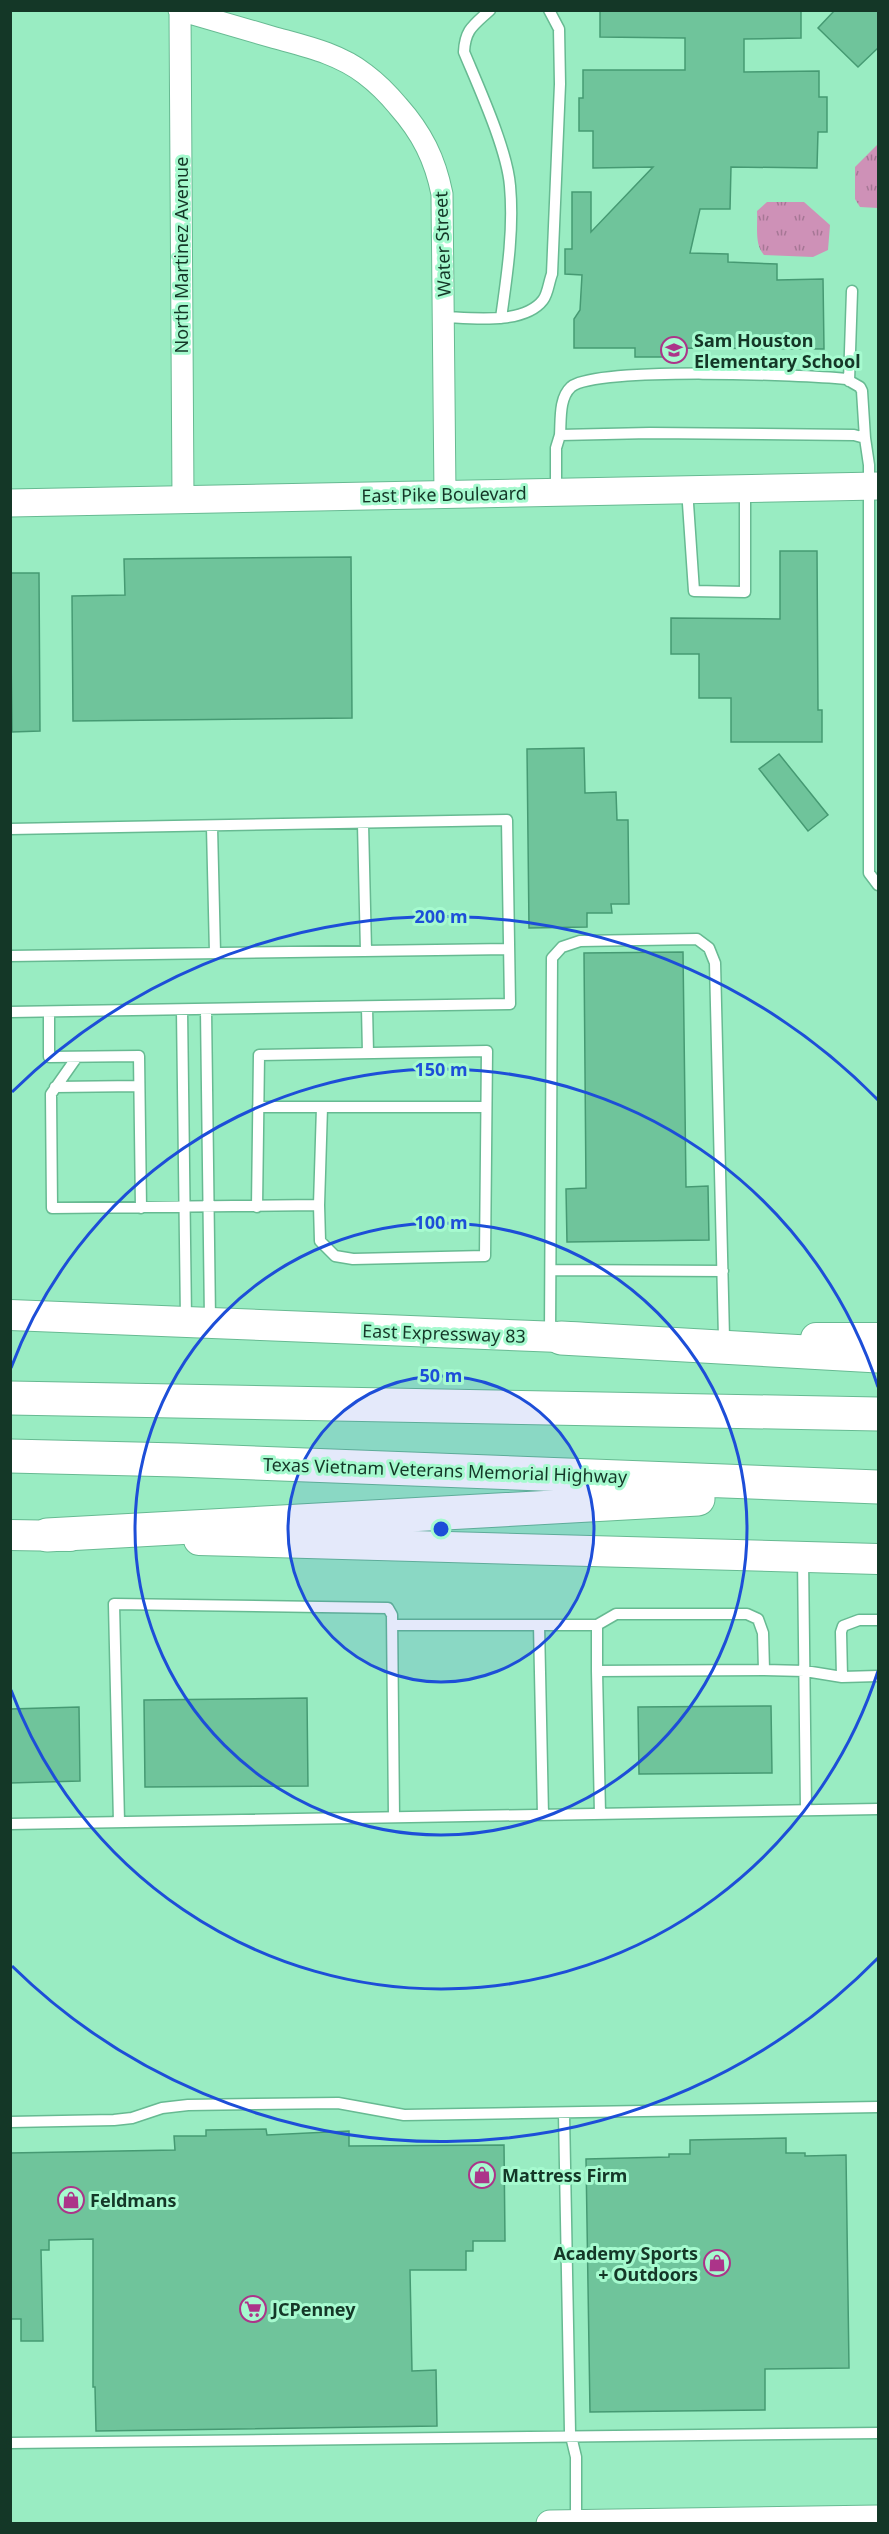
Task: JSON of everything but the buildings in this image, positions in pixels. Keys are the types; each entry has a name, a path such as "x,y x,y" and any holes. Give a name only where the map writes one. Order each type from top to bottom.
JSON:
{"highway":[{"path":"556,1337 879,1356"},
{"path":"10,1398 879,1414"},
{"name":"Texas Vietnam Veterans Memorial Highway","path":"10,1456 879,1488"},
{"path":"47,1535 879,1488"}],"main road":[{"name":"East Expressway 83","path":"10,1316 556,1337 879,1338"},
{"path":"10,1535 879,1559"}],"street":[{"name":"Water Street","path":"180,11 315,49 343,60 364,73 383,89 415,125 428,147 438,171 442,194 445,494"},
{"name":"North Martinez Avenue","path":"180,11 183,499"},
{"name":"East Pike Boulevard","path":"10,503 873,486"},
{"path":"550,2523 879,2519"}],"lane":[{"path":"490,10 470,28 465,37 464,52 504,155 510,185 510,246 501,318"},
{"path":"444,317 501,318 530,311 544,300 552,274 560,84 559,29 549,10"},
{"path":"849,381 852,291"},
{"path":"556,492 556,448 560,435 563,399 571,387 585,380 644,375 818,377 849,381 860,387 868,465 873,486 869,873 879,885"},
{"path":"560,435 650,433 854,435 865,438"},
{"path":"687,489 694,591 745,592 745,488"},
{"path":"10,829 507,820 510,1004 10,1012"},
{"path":"363,824 366,951"},
{"path":"212,826 215,953"},
{"path":"556,1337 551,1270 552,958 562,947 580,941 697,939 708,948 715,963 724,1338"},
{"path":"10,956 509,949"},
{"path":"367,1007 368,1053"},
{"path":"182,1010 185,1207 198,1323"},
{"path":"198,1323 208,1207 206,1010"},
{"path":"49,1012 49,1057 139,1056 141,1208"},
{"path":"257,1207 259,1055 487,1051 485,1257 353,1259 335,1256 320,1241 321,1107"},
{"path":"77,1057 51,1094 52,1208 319,1205"},
{"path":"55,1087 139,1086"},
{"path":"258,1107 486,1107"},
{"path":"551,1270 723,1271"},
{"path":"803,1557 806,1810"},
{"path":"119,1822 114,1604 388,1608 393,1615 394,1817"},
{"path":"392,1625 597,1625 616,1614 747,1614 758,1619 763,1633 764,1670"},
{"path":"842,1677 841,1632 843,1626 859,1620 879,1620"},
{"path":"539,1625 543,1815"},
{"path":"597,1625 600,1814"},
{"path":"597,1671 764,1670 805,1671 842,1677 879,1676"},
{"path":"10,1824 879,1809"},
{"path":"10,2122 114,2120 132,2118 162,2108 188,2105 338,2103 404,2115 879,2107"},
{"path":"564,2113 571,2436 576,2457 576,2523"},
{"path":"10,2443 879,2433"}],"green space":[{"path":"878,144 878,208 860,207 855,199 855,167"},
{"path":"767,202 804,202 830,225 828,250 813,257 764,255 758,240 757,211"}],"place":[{"name":"Sam Houston Elementary School","path":"674,350"},
{"name":"Mattress Firm","path":"482,2175"},
{"name":"Feldmans","path":"71,2200"},
{"name":"Academy Sports + Outdoors","path":"717,2263"},
{"name":"JCPenney","path":"253,2309"}]}
